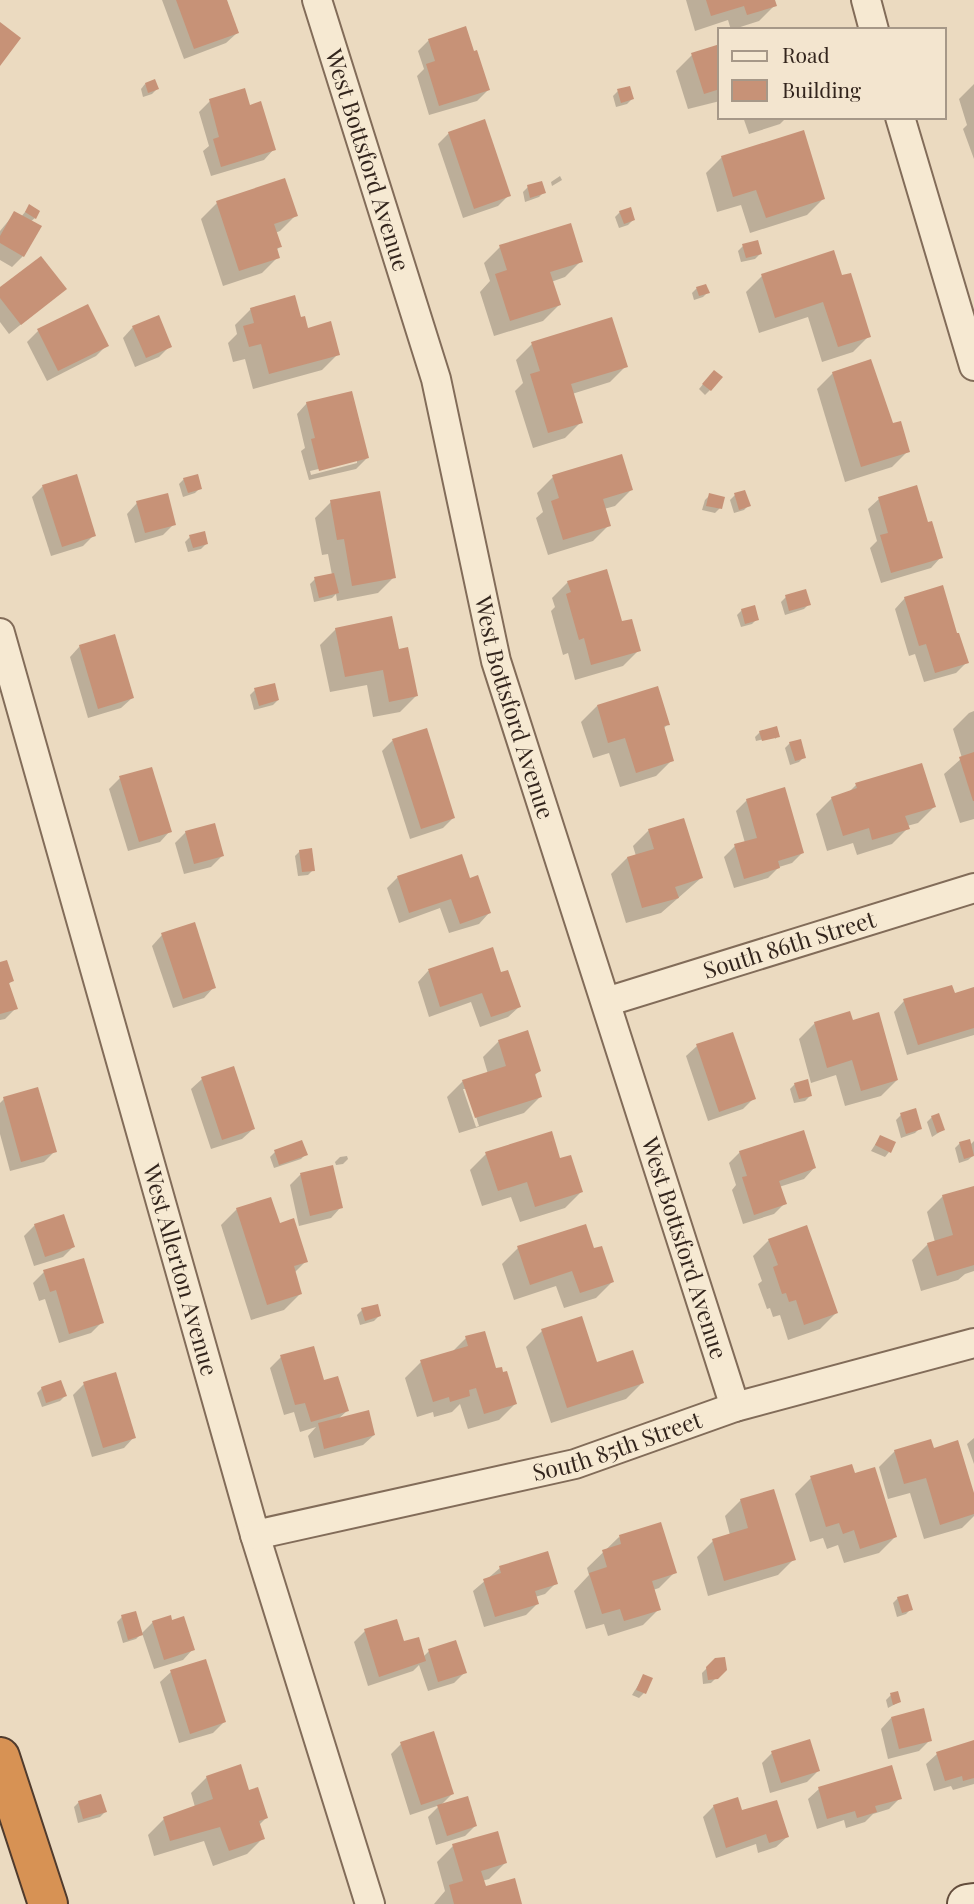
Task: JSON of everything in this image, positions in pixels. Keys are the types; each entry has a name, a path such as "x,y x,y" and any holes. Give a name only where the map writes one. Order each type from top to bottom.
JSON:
{"highway":[{"path":"0,1757 48,1904"}],"street":[{"name":"West Bottsford Avenue","path":"317,0 436,379 496,661 736,1407"},
{"path":"866,0 873,28"},
{"path":"901,119 974,366"},
{"name":"West Allerton Avenue","path":"0,634 255,1535 370,1904"},
{"name":"South 86th Street","path":"606,1002 974,888"},
{"name":"South 85th Street","path":"255,1535 575,1464 736,1407 974,1343"},
{"path":"967,1904 974,1903"}],"building":[{"path":"176,0 227,0 239,33 194,49"},
{"path":"706,0 775,0 777,6 747,15 744,6 711,16"},
{"path":"0,22 21,38 0,66"},
{"path":"466,26 490,90 439,106 426,64 435,61 428,39"},
{"path":"718,45 718,90 704,94 691,53"},
{"path":"155,79 159,89 148,93 145,83"},
{"path":"630,86 634,99 621,103 617,89"},
{"path":"245,88 250,105 261,101 276,150 221,167 213,139 219,137 209,99"},
{"path":"485,119 511,196 474,209 448,132"},
{"path":"804,130 825,199 766,218 756,190 733,197 721,156"},
{"path":"285,178 298,216 274,224 282,247 277,248 280,258 239,271 216,201"},
{"path":"542,181 546,193 530,198 527,185"},
{"path":"29,204 40,211 36,219 25,212"},
{"path":"631,207 635,220 624,224 619,211"},
{"path":"14,211 42,226 24,257 0,243 0,236"},
{"path":"571,223 583,262 550,272 561,305 510,321 495,274 507,270 499,245"},
{"path":"758,240 762,254 746,258 742,244"},
{"path":"834,250 842,275 851,273 871,337 838,347 823,302 775,318 761,274"},
{"path":"41,256 67,289 21,325 0,298 0,287"},
{"path":"706,284 710,293 699,296 696,287"},
{"path":"295,295 301,317 305,316 308,328 331,321 340,355 269,374 261,344 249,347 243,326 254,323 250,308"},
{"path":"88,304 109,346 58,371 37,329"},
{"path":"159,315 172,347 146,358 132,326"},
{"path":"612,317 628,367 571,384 583,423 548,433 530,374 540,371 531,342"},
{"path":"871,359 893,423 901,421 910,452 861,467 832,372"},
{"path":"714,370 723,377 711,391 702,384"},
{"path":"352,391 369,458 319,471 311,439 315,438 306,402"},
{"path":"622,454 633,490 603,499 611,526 563,540 551,501 559,498 552,475"},
{"path":"77,474 96,536 62,547 42,485"},
{"path":"198,474 202,489 188,493 183,478"},
{"path":"917,485 943,558 891,573 880,535 888,533 878,497"},
{"path":"745,490 751,506 739,510 734,493"},
{"path":"380,491 396,578 352,586 344,539 337,540 330,500"},
{"path":"168,493 176,525 145,533 136,501"},
{"path":"709,493 725,497 722,509 706,506"},
{"path":"205,531 208,544 193,548 189,535"},
{"path":"607,569 622,621 632,619 641,651 591,665 584,638 579,640 566,594 571,592 567,581"},
{"path":"334,573 339,593 319,598 314,577"},
{"path":"943,585 969,663 935,673 926,644 919,646 904,597"},
{"path":"806,589 811,605 789,611 785,595"},
{"path":"755,605 759,620 745,624 741,609"},
{"path":"392,616 399,649 408,647 418,696 389,702 383,670 345,677 335,628"},
{"path":"115,634 134,698 98,709 79,645"},
{"path":"275,683 279,700 259,706 254,688"},
{"path":"658,686 670,725 664,726 674,761 636,773 625,738 608,743 597,705"},
{"path":"777,726 780,737 762,741 759,731"},
{"path":"427,728 455,818 421,829 392,739"},
{"path":"801,739 806,758 795,761 789,742"},
{"path":"974,752 974,801 973,801 959,757"},
{"path":"922,763 936,807 905,816 910,829 872,840 869,828 843,836 831,797 857,788 855,783"},
{"path":"152,767 172,832 139,842 119,776"},
{"path":"785,787 804,853 778,861 780,868 744,879 734,844 757,838 746,799"},
{"path":"684,818 703,878 675,887 679,898 642,908 627,857 654,849 648,829"},
{"path":"215,823 224,856 194,864 185,831"},
{"path":"312,848 315,871 302,872 299,850"},
{"path":"462,854 470,878 478,875 491,913 460,924 451,899 409,913 397,876"},
{"path":"195,922 216,988 183,999 161,933"},
{"path":"493,947 501,972 508,970 521,1007 491,1017 482,993 440,1007 428,969"},
{"path":"7,960 14,981 9,983 18,1009 0,1014 0,962"},
{"path":"952,985 955,993 974,987 974,1028 918,1045 903,999"},
{"path":"850,1011 853,1020 879,1012 898,1080 861,1091 852,1060 827,1068 814,1022"},
{"path":"528,1030 541,1071 535,1074 542,1097 475,1118 462,1080 506,1066 498,1040"},
{"path":"733,1032 756,1099 719,1112 696,1044"},
{"path":"234,1066 255,1129 222,1140 201,1077"},
{"path":"808,1079 812,1096 799,1099 794,1083"},
{"path":"38,1087 57,1152 21,1162 3,1097"},
{"path":"916,1108 922,1129 906,1134 900,1113"},
{"path":"939,1113 945,1130 937,1133 931,1116"},
{"path":"804,1130 816,1168 779,1181 787,1204 754,1215 742,1177 747,1176 739,1151"},
{"path":"552,1131 560,1158 571,1155 583,1192 535,1207 527,1182 498,1191 485,1152"},
{"path":"880,1135 896,1142 891,1153 875,1145"},
{"path":"970,1139 974,1156 964,1159 959,1142"},
{"path":"302,1140 308,1155 279,1165 274,1150"},
{"path":"333,1165 343,1208 310,1216 300,1173"},
{"path":"974,1186 974,1265 937,1276 927,1243 953,1235 942,1195"},
{"path":"271,1197 280,1223 294,1218 308,1262 294,1266 302,1294 267,1305 236,1208"},
{"path":"64,1214 75,1247 45,1257 34,1224"},
{"path":"586,1224 594,1248 602,1246 614,1282 580,1293 572,1271 530,1285 517,1246"},
{"path":"807,1225 838,1313 804,1325 796,1300 789,1302 786,1293 782,1294 773,1267 778,1265 768,1239"},
{"path":"84,1258 104,1323 69,1334 56,1290 50,1292 43,1270"},
{"path":"378,1304 381,1316 365,1321 361,1308"},
{"path":"582,1316 597,1362 633,1350 644,1383 567,1408 541,1329"},
{"path":"485,1331 496,1368 502,1367 503,1372 507,1371 517,1404 484,1414 476,1388 469,1390 470,1396 450,1402 449,1397 433,1402 420,1360 468,1346 465,1336"},
{"path":"314,1346 324,1380 338,1376 349,1411 311,1422 305,1403 295,1405 280,1355"},
{"path":"116,1372 136,1438 103,1448 83,1382"},
{"path":"61,1380 67,1396 46,1403 41,1387"},
{"path":"369,1410 375,1435 324,1449 318,1423"},
{"path":"931,1439 934,1448 958,1440 974,1493 974,1514 940,1525 926,1478 904,1484 894,1450"},
{"path":"852,1464 855,1473 875,1467 897,1537 860,1549 854,1530 843,1534 839,1523 826,1527 810,1476"},
{"path":"774,1489 796,1560 724,1581 712,1539 748,1528 740,1499"},
{"path":"661,1522 677,1573 652,1581 661,1610 624,1621 620,1609 602,1614 589,1573 607,1567 602,1550 621,1544 619,1535"},
{"path":"548,1551 558,1584 535,1591 539,1604 495,1617 483,1579 501,1573 499,1566"},
{"path":"908,1594 913,1610 902,1613 897,1597"},
{"path":"136,1611 143,1635 128,1640 121,1615"},
{"path":"171,1615 172,1620 184,1616 195,1650 164,1660 152,1621"},
{"path":"397,1619 404,1641 419,1637 426,1661 379,1677 364,1629"},
{"path":"456,1640 467,1673 438,1682 428,1649"},
{"path":"725,1657 727,1670 718,1679 708,1680 706,1667 715,1658"},
{"path":"206,1659 226,1722 190,1734 170,1670"},
{"path":"643,1674 653,1678 646,1694 636,1690"},
{"path":"898,1691 901,1702 893,1705 890,1693"},
{"path":"924,1708 932,1741 899,1749 891,1717"},
{"path":"434,1731 454,1794 421,1805 400,1742"},
{"path":"810,1739 820,1771 781,1783 771,1751"},
{"path":"974,1740 974,1778 963,1781 962,1776 945,1781 936,1752"},
{"path":"241,1764 249,1790 258,1787 268,1818 259,1821 265,1839 229,1851 220,1827 170,1841 163,1817 213,1799 206,1776"},
{"path":"892,1765 902,1799 875,1806 877,1812 857,1818 855,1811 827,1819 818,1787"},
{"path":"101,1794 107,1812 83,1819 78,1801"},
{"path":"468,1796 477,1826 447,1836 437,1805"},
{"path":"738,1797 742,1810 777,1800 789,1837 769,1843 766,1834 726,1848 713,1805"},
{"path":"498,1831 507,1863 481,1871 486,1886 515,1878 522,1904 454,1904 449,1885 463,1881 452,1844"}]}
